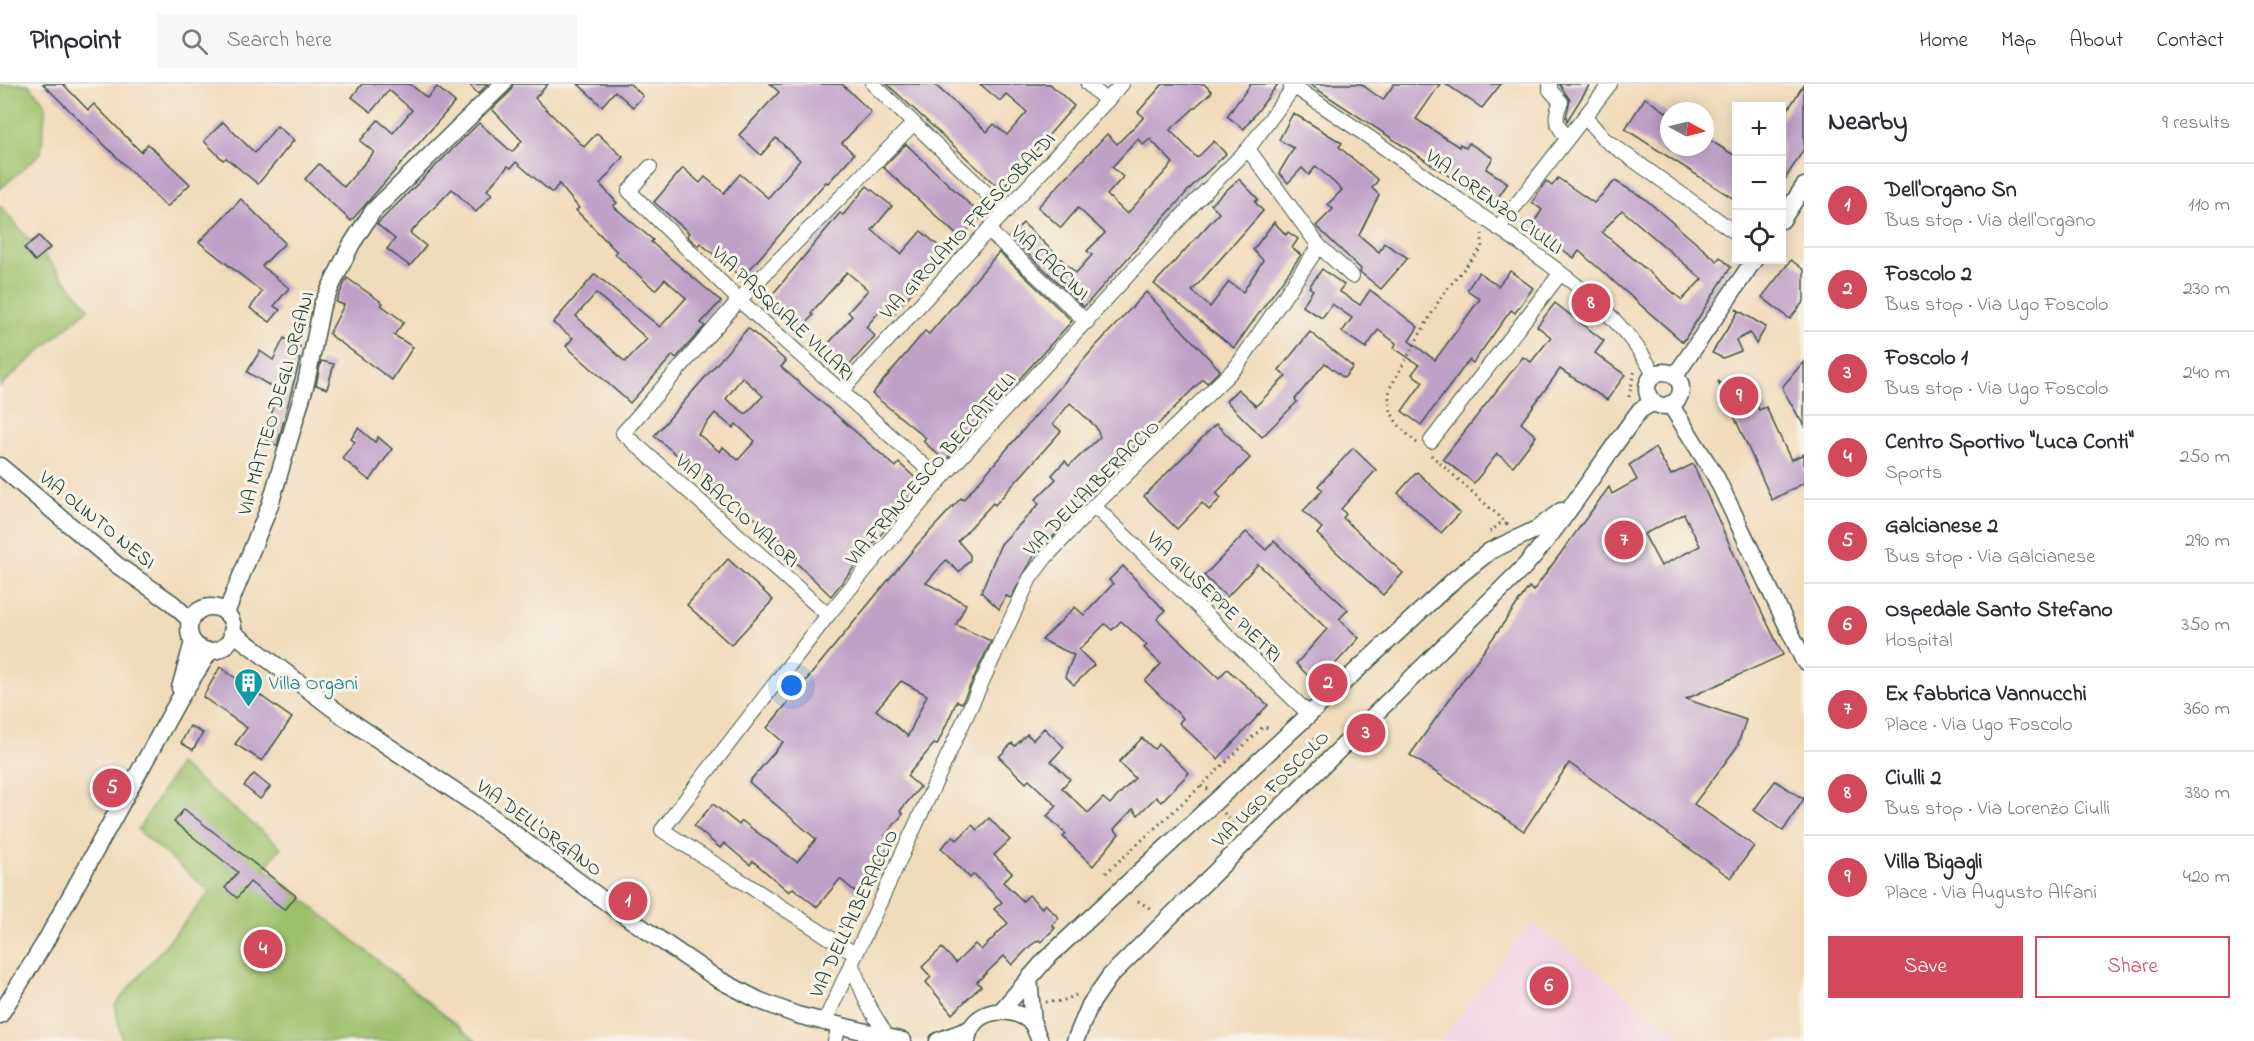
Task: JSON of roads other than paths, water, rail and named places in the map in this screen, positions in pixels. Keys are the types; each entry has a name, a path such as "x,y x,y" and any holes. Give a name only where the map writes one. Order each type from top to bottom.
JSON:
{"street":[{"name":"VIA MATTEO DEGLI ORGANI","path":"226,614 270,506 306,383 322,305 351,245 373,211 503,84"},
{"path":"873,84 1006,212"},
{"path":"1088,84 1107,101"},
{"name":"VIA GIROLAMO FRESCOBALDI","path":"840,392 1122,84"},
{"path":"1550,84 1550,90 1561,102 1555,114 1556,124 1568,138"},
{"path":"1498,228 1586,118 1610,84"},
{"name":"VIA FRANCESCO BECCATELLI","path":"853,958 662,830 828,615 940,480 1197,200 1248,149 1292,85"},
{"name":"VIA LORENZO CIULLI","path":"1292,85 1498,228 1560,274 1592,300 1630,338 1654,375"},
{"path":"1586,118 1604,139 1732,229"},
{"path":"739,300 913,124"},
{"path":"1248,149 1319,246 1352,276"},
{"name":"VIA PASQUALE VILLARI","path":"650,167 629,191 739,300 940,480"},
{"path":"1786,213 1804,186"},
{"name":"VIA CACCINI","path":"988,230 1087,322"},
{"name":"VIA DELL'ALBERACCIO","path":"833,1030 853,958 1023,591 1037,568 1094,506 1237,366 1319,246"},
{"path":"1675,376 1751,264"},
{"path":"1428,447 1560,274"},
{"name":"VIA BACCIO VALORI","path":"739,300 623,433 828,615"},
{"path":"1662,403 1680,394 1680,384 1675,376 1665,372 1654,375 1647,389 1662,403 1716,477 1804,660"},
{"name":"VIA UGO FOSCOLO","path":"1075,1041 1090,1005 1116,971 1524,567 1561,522 1578,493 1640,410 1662,403"},
{"name":"VIA OLINTO NESI","path":"0,466 117,564 193,617"},
{"name":"VIA UGO FOSCOLO","path":"938,1041 968,1035 981,1018 1002,1010 1029,978 1309,714 1479,558 1546,524 1578,493"},
{"name":"VIA GIUSEPPE PIETRI","path":"1094,506 1309,714"},
{"path":"0,1016 75,890 178,701 222,643 231,622 226,614 215,608 207,608 193,617 189,631 193,642 185,665 178,701"},
{"path":"193,642 222,643"},
{"name":"VIA DELL'ORGANO","path":"222,643 273,664 476,805 618,911 716,978 758,1000 833,1030"},
{"path":"853,958 868,1005 896,1040"},
{"path":"1029,978 1033,1002 1033,1024 1040,1041"},
{"path":"1002,1010 1023,1016 1033,1024"},
{"path":"833,1030 896,1040"}],"place":[{"name":"Ciulli 2","path":"1591,303"},
{"name":"Villa Bigagli","path":"1739,396"},
{"name":"Ex fabbrica Vannucchi","path":"1624,540"},
{"name":"Foscolo 2","path":"1328,683"},
{"name":"Villa Organi","path":"248,708"},
{"name":"Foscolo 1","path":"1366,733"},
{"name":"Galcianese 2","path":"112,788"},
{"name":"Dell'Organo Sn","path":"628,901"},
{"name":"Centro Sportivo \"Luca Conti\"","path":"263,949"},
{"name":"Ospedale Santo Stefano","path":"1549,986"}]}
